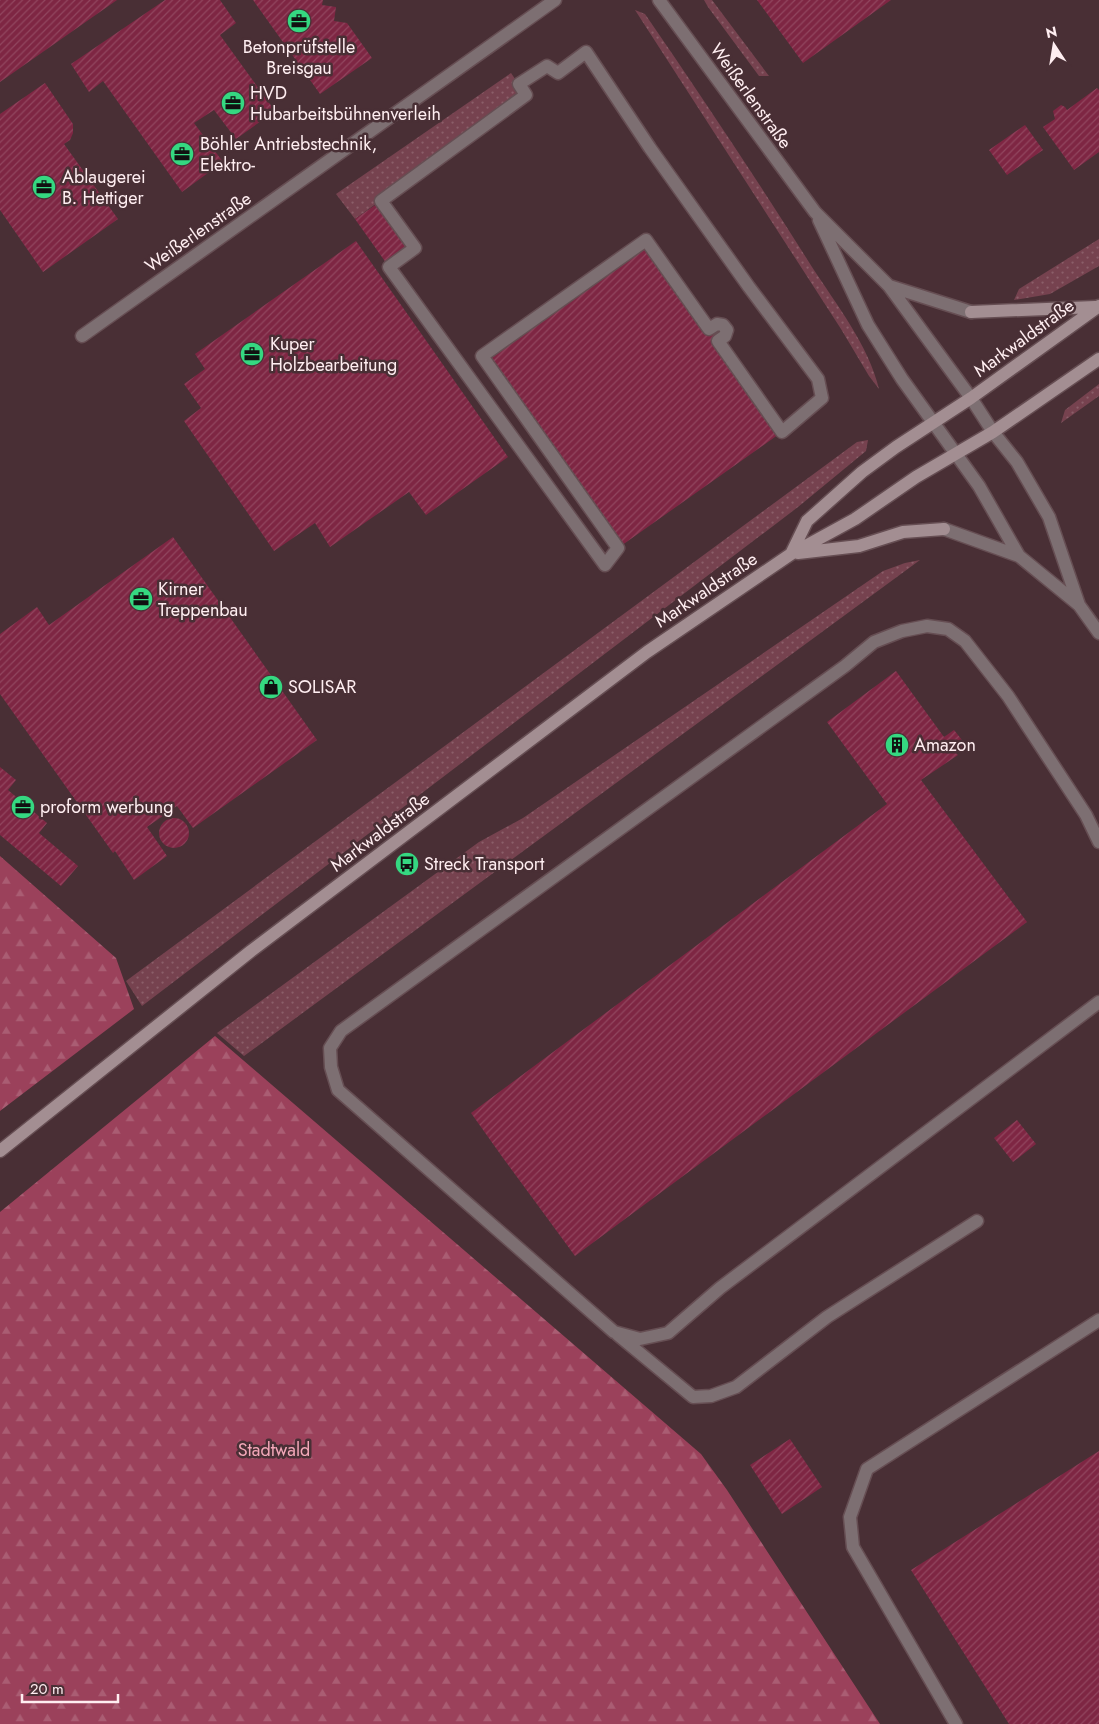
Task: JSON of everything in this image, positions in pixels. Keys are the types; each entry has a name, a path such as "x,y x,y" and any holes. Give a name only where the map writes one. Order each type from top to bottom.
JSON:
{"main road":[{"name":"Markwaldstraße","path":"791,554 807,521 862,472 971,398 1097,306"},
{"path":"971,312 1097,306"},
{"name":"Markwaldstraße","path":"0,1151 251,951 647,652 791,554 855,519 916,477 993,432 1099,359"},
{"path":"791,554 859,546 903,532 944,529"}],"street":[{"name":"Weißerlenstraße","path":"82,336 555,0"},
{"name":"Weißerlenstraße","path":"659,0 815,212 890,286 971,398 993,432 1017,462 1049,517 1079,605"},
{"path":"586,52 650,148 738,272 818,379 822,398 782,432 718,341 725,336 727,330 723,325 717,324 709,329 646,240 482,356 618,548 605,565 389,267 415,248 381,200 526,95 519,84 547,66 558,73 586,52"},
{"name":"Weißerlenstraße","path":"815,212 868,325 902,379 980,486 1019,556"},
{"path":"890,286 971,312"},
{"path":"944,529 1019,556 1079,605 1099,633"},
{"path":"977,1221 827,1317 736,1387 711,1396 693,1397 614,1332 338,1090 331,1067 330,1048 341,1031 845,666 874,642 902,631 927,626 948,629 965,641 1008,696 1086,816 1099,842"},
{"path":"614,1332 640,1339 668,1333 720,1288 1099,1002"},
{"path":"956,1724 853,1547 850,1517 867,1469 1099,1320"}],"shaded area":[{"path":"704,0 712,0 769,76 759,76"},
{"path":"635,10 645,14 730,139 841,311 868,357 879,389 869,376 841,329"},
{"path":"511,73 526,95 355,219 336,194"},
{"path":"1099,239 1099,266 1050,294 1014,300 1019,289"},
{"path":"1099,384 1099,396 1061,423 1065,410"},
{"path":"868,440 866,451 798,507 142,1006 126,981 857,442"},
{"path":"920,560 244,1056 217,1033 479,842 523,818 883,571"}],"green space":[{"path":"0,856 116,958 134,1009 0,1111"},
{"name":"Stadtwald","path":"215,1036 701,1454 727,1490 880,1724 0,1724 0,1212"}],"building":[{"path":"0,0 117,0 0,82"},
{"path":"165,0 220,0 236,23 220,35 275,111 236,139 214,110 194,123 223,162 182,192 103,81 89,92 71,64"},
{"path":"253,0 323,0 322,5 336,7 334,21 347,23 372,58 320,94"},
{"path":"757,0 891,0 803,63"},
{"path":"45,83 73,124 73,133 70,140 64,144 118,219 43,272 0,210 0,114"},
{"path":"1097,88 1099,90 1099,152 1074,170 1043,127 1055,119 1053,111 1061,105 1067,110"},
{"path":"1025,125 1043,150 1007,175 989,150"},
{"path":"381,201 415,248 389,267 355,219"},
{"path":"646,240 709,329 723,325 718,341 782,432 618,548 482,356"},
{"path":"356,241 508,457 426,515 409,492 330,547 315,523 274,551 184,421 201,408 184,384 205,369 195,354"},
{"path":"173,537 317,740 193,828 177,806 147,827 167,856 134,880 115,851 113,853 0,694 0,634 37,607 49,625"},
{"path":"896,671 944,737 954,730 966,745 956,753 958,755 921,780 1027,922 575,1256 471,1113 887,804 827,722"},
{"path":"0,767 16,780 8,790 47,823 39,833 78,866 61,886 0,835"},
{"path":"174,818 185,822 189,833 185,844 174,848 163,844 159,833 163,822"},
{"path":"1017,1120 1036,1144 1013,1162 994,1138"},
{"path":"790,1439 822,1487 782,1514 750,1465"},
{"path":"1099,1451 1099,1724 1009,1724 911,1570"}],"place":[{"name":"Betonprüfstelle Breisgau","path":"299,21"},
{"name":"HVD Hubarbeitsbühnenverleih","path":"233,103"},
{"name":"Böhler Antriebstechnik, Elektro-","path":"182,154"},
{"name":"Ablaugerei B. Hettiger","path":"44,187"},
{"name":"Kuper Holzbearbeitung","path":"252,354"},
{"name":"Kirner Treppenbau","path":"141,599"},
{"name":"SOLISAR","path":"271,687"},
{"name":"Amazon","path":"897,745"},
{"name":"proform werbung","path":"23,807"},
{"name":"Streck Transport","path":"407,864"}]}
